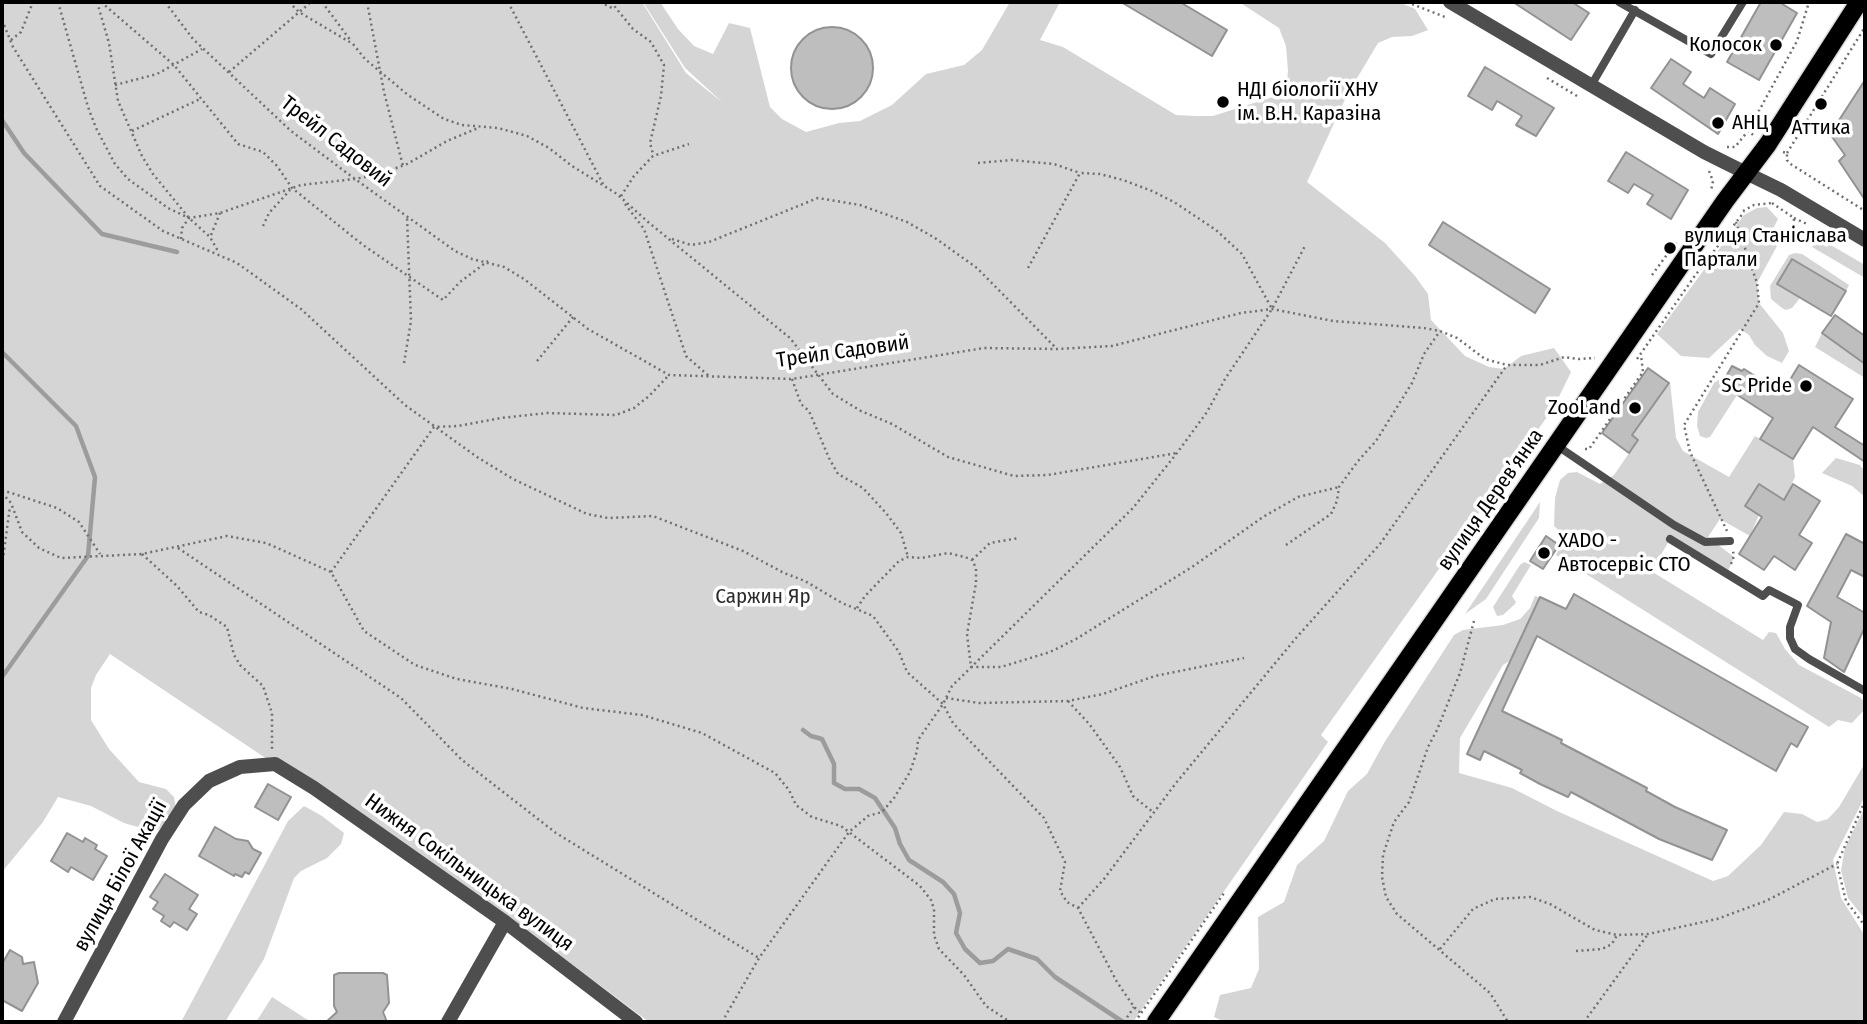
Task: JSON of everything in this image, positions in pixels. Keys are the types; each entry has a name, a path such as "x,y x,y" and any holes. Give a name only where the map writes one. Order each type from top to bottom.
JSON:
{"main road":[{"name":"вулиця Дерев’янка","path":"1149,1018 1768,144 1859,2"}],"street":[{"path":"1450,2 1466,6 1704,152 1781,190 1865,240"},
{"name":"Нижня Сокільницька вулиця","path":"275,764 314,788 505,922 636,1022"},
{"name":"вулиця Білої Акації","path":"64,1022 162,839 184,805 209,781 240,767 275,764"},
{"path":"449,1022 505,922"}],"lane":[{"path":"1619,2 1711,54 1743,2"},
{"path":"1592,84 1635,10"},
{"path":"1556,445 1674,525 1705,542 1730,541"},
{"path":"1670,539 1763,596 1769,590 1798,605 1790,627 1790,638 1796,649 1808,659 1865,691"}],"path":[{"path":"10,40 21,33 33,2"},
{"path":"58,2 88,107 115,164 128,179 168,208 189,218 220,213 292,188 355,179 403,166 447,141 481,127"},
{"path":"99,2 174,65 238,145 262,152 277,166 292,188 363,245 443,300 460,282 488,261"},
{"path":"99,2 118,101 142,156 153,174 189,218 211,237 220,256"},
{"name":"Трейл Садовий","path":"165,2 193,39 291,131 355,179 455,251 472,259 504,267 524,279 588,329 669,374 792,379 984,348 1057,349 1112,346 1241,313 1272,309 1334,321 1440,331 1457,338 1485,359 1507,365 1540,365 1564,357 1595,358"},
{"path":"289,2 299,12 353,44"},
{"path":"229,72 311,2"},
{"path":"322,2 353,44 380,71 426,109 443,119 462,125 498,128 527,136 549,148 620,197 731,292 790,338 833,394 948,457 1014,476 1048,475 1177,453"},
{"path":"368,2 388,111 403,166"},
{"path":"508,2 605,187"},
{"path":"600,2 617,10"},
{"path":"611,2 633,29 652,42 664,65 650,143 653,156"},
{"path":"1748,131 1797,41 1809,2"},
{"path":"2,20 10,40 100,186 163,231 237,263 301,309 405,405 434,427 513,479 587,514 608,518 653,516 743,551 783,573 805,581 842,604 873,615 899,652 907,672 943,704 953,723 1044,818 1065,862 1060,891 1067,902 1078,908 1116,982 1134,1007 1149,1018"},
{"path":"1787,153 1865,27"},
{"path":"116,85 157,74 203,48"},
{"path":"132,131 200,99"},
{"path":"620,197 634,176 653,156 689,144"},
{"path":"978,163 1012,160 1054,164 1080,173 1100,174 1124,180 1152,191 1216,230 1242,254 1272,309"},
{"path":"1796,167 1865,211"},
{"path":"1028,268 1080,173"},
{"path":"264,226 269,213 292,188"},
{"path":"620,197 644,229 686,356 710,377"},
{"path":"668,238 691,245 709,242 818,198 860,205 907,222 977,268 1057,349"},
{"path":"211,237 220,213"},
{"path":"404,363 411,321 407,217"},
{"path":"181,239 182,228 189,218"},
{"path":"1794,218 1813,226"},
{"path":"1727,574 1734,556 1730,541 1690,452 1684,425 1759,303 1757,283 1736,222"},
{"path":"722,1022 759,958 849,832 868,816 879,814 886,808 910,772 918,740 943,704 952,685 1133,508 1177,453 1207,412 1225,379 1272,309 1305,246"},
{"path":"537,361 573,317"},
{"path":"1286,545 1331,514 1339,487 1376,441 1412,383 1424,354 1440,331"},
{"path":"1580,450 1590,449 1643,372 1641,353"},
{"path":"1078,908 1296,638 1380,544 1507,365"},
{"path":"434,427 565,412 597,416 616,415 634,408 649,397 669,374"},
{"path":"792,379 801,404 809,411 838,474 863,488 886,513 901,533 908,557"},
{"path":"331,572 434,427"},
{"path":"971,667 1001,667 1050,652 1181,575 1262,517 1298,497 1339,487"},
{"path":"2,492 11,503 22,533 39,548 61,558 142,554 227,536 266,543 331,572 364,631 415,665 457,679 512,689 583,708 642,715 702,733 775,773 789,790 796,805 811,817 841,826 920,886 934,909 934,935 939,949 964,975 986,1006 1010,1022"},
{"path":"2,492 57,508 79,522 101,554"},
{"path":"2,566 11,503"},
{"path":"972,560 990,543 1018,538"},
{"path":"178,548 401,698 462,760 556,834 759,958"},
{"path":"857,608 874,585 899,561 908,557 921,558 948,552 972,560 976,568 976,583 967,634 971,667"},
{"path":"142,554 177,586 199,612 227,627 234,654 240,665 262,686 269,704 272,713 270,744 275,764"},
{"path":"1474,621 1460,673 1437,730 1427,747 1409,802 1394,822 1383,855 1382,877 1385,897 1397,914 1490,993 1508,1022"},
{"path":"946,698 979,703 1068,701 1103,694 1155,676 1244,658"},
{"path":"1068,701 1090,725 1120,767 1133,796 1154,813"},
{"path":"1865,801 1837,864 1846,901 1865,926"},
{"path":"1439,950 1473,909 1495,899 1530,897 1550,904 1595,930 1617,935 1648,934 1717,919 1766,901 1837,864"},
{"path":"1135,1022 1232,898"},
{"path":"1584,1022 1648,934"},
{"path":"1576,951 1602,949 1612,944 1617,935"},
{"path":"1124,1022 1134,1007"}],"green space":[{"name":"Саржин Яр","path":"2,2 642,2 686,73 723,103 685,68 643,2 660,2 678,29 694,46 713,54 729,23 750,28 770,107 782,119 806,132 839,123 860,121 892,105 926,74 964,65 982,50 1010,2 1060,2 1040,40 1063,47 1176,115 1213,116 1276,96 1286,88 1286,46 1279,28 1239,2 1399,2 1415,9 1428,30 1412,36 1392,37 1378,43 1347,95 1307,182 1385,243 1415,276 1428,294 1431,320 1465,356 1489,367 1504,369 1521,356 1554,348 1571,372 1554,407 1321,735 1328,742 1133,1022 649,1022 557,953 110,654 91,688 91,720 109,749 139,782 166,789 174,797 176,809 158,830 145,829 124,823 91,806 58,797 43,822 2,872"},
{"path":"1767,207 1778,219 1768,239 1777,246 1757,283 1759,303 1783,333 1789,351 1782,363 1767,356 1749,335 1740,329 1709,358 1681,356 1657,334 1744,215 1757,208"},
{"path":"1817,241 1827,247 1829,244 1865,265 1865,278 1812,247"},
{"path":"1802,254 1849,285 1846,291 1792,259 1777,284 1800,298 1792,308 1782,308 1771,299 1770,286 1789,255"},
{"path":"1822,333 1865,364 1865,378 1815,347"},
{"path":"1727,374 1725,386 1737,395 1710,437 1700,436 1697,426 1698,412 1714,383"},
{"path":"1670,382 1676,438 1683,451 1729,477 1755,436 1793,459 1795,477 1784,500 1758,485 1746,506 1759,515 1750,536 1720,519 1708,537 1734,557 1727,574 1671,538 1651,571 1763,640 1769,632 1776,633 1799,665 1861,698 1865,709 1852,723 1838,720 1829,727 1556,555 1565,536 1554,526 1555,498 1560,480 1568,473 1577,472 1600,484 1614,475 1638,440 1632,435"},
{"path":"1836,458 1860,465 1865,472 1865,497 1852,486 1822,473"},
{"path":"1540,502 1539,518 1486,599 1465,614"},
{"path":"1524,562 1531,565 1512,596 1516,602 1503,615 1497,616 1493,607"},
{"path":"1535,596 1541,598 1511,660 1503,665 1460,738 1459,773 1512,788 1713,881 1728,876 1761,845 1784,812 1802,814 1817,822 1828,819 1839,807 1865,763 1865,796 1833,860 1841,898 1865,936 1865,1022 1225,1022 1214,1017 1220,995 1251,988 1259,969 1258,917 1284,902 1297,865 1324,841 1348,791 1367,774 1454,635 1463,630 1503,625 1520,619 1530,608"},
{"path":"304,806 344,833 341,844 327,858 301,871 294,878 264,959 225,1022 181,1022 288,821"},
{"path":"1865,807 1865,919 1848,898 1841,870 1845,848"},
{"path":"272,997 311,1022 256,1022"}],"building":[{"path":"1121,2 1180,2 1227,30 1212,56"},
{"path":"1513,2 1572,2 1589,13 1571,40"},
{"path":"1761,2 1779,2 1797,13 1759,80 1727,62"},
{"path":"832,27 848,30 861,39 870,52 873,68 870,84 861,97 848,106 832,109 816,106 803,97 794,84 791,68 794,52 803,39 816,30"},
{"path":"1671,59 1691,72 1683,84 1704,98 1710,88 1735,104 1718,134 1651,88"},
{"path":"1485,67 1554,108 1536,136 1516,125 1522,116 1497,101 1492,110 1468,96"},
{"path":"1865,80 1865,200 1839,161 1845,155 1830,134"},
{"path":"1626,152 1688,190 1671,219 1647,204 1653,195 1634,184 1628,193 1608,181"},
{"path":"1443,222 1550,289 1535,313 1429,245"},
{"path":"1792,259 1846,291 1831,316 1777,284"},
{"path":"1835,315 1865,336 1865,364 1822,333"},
{"path":"1799,365 1853,399 1835,427 1865,446 1865,462 1813,427 1793,459 1760,439 1773,418 1725,387 1724,380 1732,366 1742,371 1744,369 1782,393"},
{"name":"ZooLand","path":"1648,368 1669,383 1632,435 1638,440 1629,453 1602,433"},
{"path":"1759,484 1784,500 1793,484 1820,501 1799,535 1812,543 1795,570 1774,556 1764,570 1739,554 1762,517 1745,506"},
{"path":"1846,534 1865,544 1865,577 1851,570 1837,597 1865,613 1865,627 1844,672 1824,658 1831,622 1807,606"},
{"name":"XADO - Автосервіс СТО","path":"1546,536 1559,545 1543,569 1530,561"},
{"path":"1574,594 1808,727 1797,747 1791,743 1776,771 1537,636 1502,711 1562,740 1561,743 1647,788 1646,791 1675,807 1727,830 1712,860 1659,839 1571,792 1568,797 1540,784 1520,773 1522,770 1484,751 1480,760 1467,754 1540,597 1566,609"},
{"path":"268,784 291,797 278,820 255,807"},
{"path":"215,827 236,839 248,841 253,849 261,853 249,874 245,872 242,877 235,874 234,876 199,856"},
{"path":"67,833 83,842 85,838 97,845 95,849 107,856 93,880 71,867 68,872 51,861"},
{"path":"165,874 198,895 189,909 197,914 187,930 174,922 170,927 161,921 164,916 153,909 158,902 150,897"},
{"path":"10,950 22,957 23,964 34,962 38,983 22,1011 2,1000 2,964"},
{"path":"334,975 387,975 389,1003 383,1012 387,1022 326,1022 337,1012 334,1006"}],"waterway":[{"path":"2,120 24,153 102,234 177,252"},
{"path":"2,352 76,426 95,477 88,556 2,677"},
{"path":"803,730 822,739 834,764 834,783 845,789 859,789 875,798 895,828 909,860 943,882 954,894 960,913 956,933 965,949 980,963 993,961 1008,949 1037,959 1055,977 1123,1022"}],"place":[{"name":"Колосок","path":"1776,45"},
{"name":"НДІ біології ХНУ ім. В.Н. Каразіна","path":"1223,102"},
{"name":"Аттика","path":"1821,104"},
{"name":"АНЦ","path":"1718,123"},
{"name":"вулиця Станіслава Партали","path":"1670,248"},
{"name":"SC Pride","path":"1806,386"},
{"name":"ZooLand","path":"1635,408"},
{"name":"XADO - Автосервіс СТО","path":"1544,553"}]}
